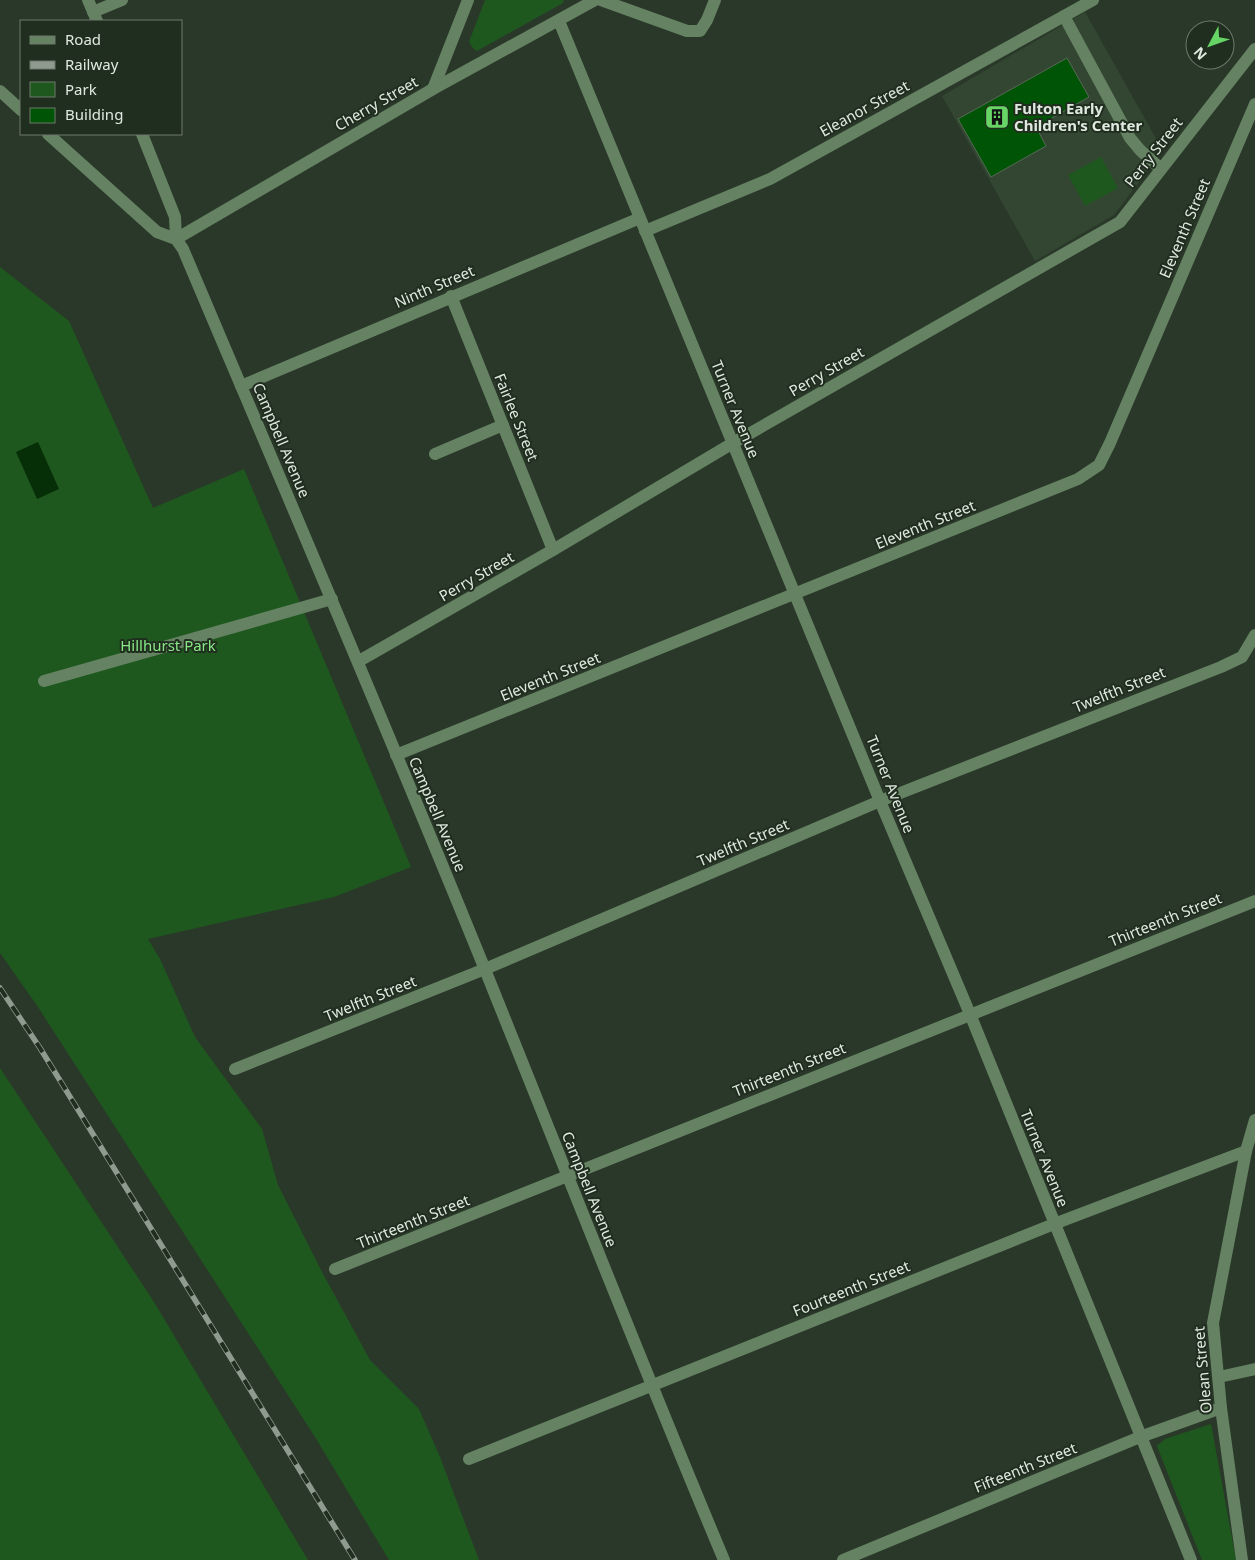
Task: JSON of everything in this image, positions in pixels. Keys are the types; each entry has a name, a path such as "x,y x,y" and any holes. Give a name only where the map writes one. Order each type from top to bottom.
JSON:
{"street":[{"path":"93,11 122,0"},
{"path":"434,89 468,0"},
{"name":"Cherry Street","path":"176,238 434,89 595,0"},
{"path":"601,0 687,31 700,31 707,20 715,0"},
{"name":"Eleanor Street","path":"645,231 770,179 1093,0"},
{"path":"1064,16 1130,138 1161,169"},
{"name":"Turner Avenue","path":"558,21 880,801 970,1014 1191,1560"},
{"name":"Perry Street","path":"359,661 553,550 733,443 1120,222 1255,49"},
{"path":"0,91 20,109"},
{"name":"Eleventh Street","path":"396,755 1078,479 1099,465 1255,104"},
{"path":"49,135 157,232 176,238 175,217 142,135"},
{"name":"Ninth Street","path":"241,386 640,218"},
{"name":"Campbell Avenue","path":"176,238 183,249 359,661 485,969 651,1386 724,1560"},
{"name":"Fairlee Street","path":"451,296 553,550"},
{"path":"435,454 503,425"},
{"path":"44,681 332,599"},
{"name":"Twelfth Street","path":"235,1069 485,969 880,801 1220,667 1242,657 1255,635"},
{"name":"Thirteenth Street","path":"335,1269 1255,900"},
{"name":"Olean Street","path":"1242,1560 1221,1408 1213,1323 1246,1151 1255,1120"},
{"name":"Fourteenth Street","path":"469,1459 1054,1224 1246,1151"},
{"path":"1219,1377 1255,1369"},
{"name":"Fifteenth Street","path":"843,1560 1140,1437 1221,1408"}],"shaded area":[{"path":"1085,12 1163,151 1114,215 1035,261 942,96"},
{"path":"38,442 59,489 37,499 16,452"}],"green space":[{"path":"485,0 564,0 563,3 477,51 469,42"},
{"path":"1101,157 1118,188 1085,206 1068,175"},
{"name":"Hillhurst Park","path":"0,267 69,321 153,508 244,469 411,867 334,897 148,939 160,959 195,1037 262,1129 278,1185 322,1272 370,1360 419,1409 440,1457 479,1560 389,1560 315,1437 38,1007 0,953"},
{"path":"0,1068 154,1302 308,1560 0,1560"},
{"path":"1211,1424 1236,1560 1202,1560 1157,1446 1165,1439"}],"building":[{"name":"Fulton Early Children's Center","path":"1067,58 1089,97 1036,127 1046,146 991,177 958,119"}],"railway":[{"path":"0,988 40,1048 355,1560"}],"place":[{"name":"Fulton Early Children's Center","path":"997,117"}]}
